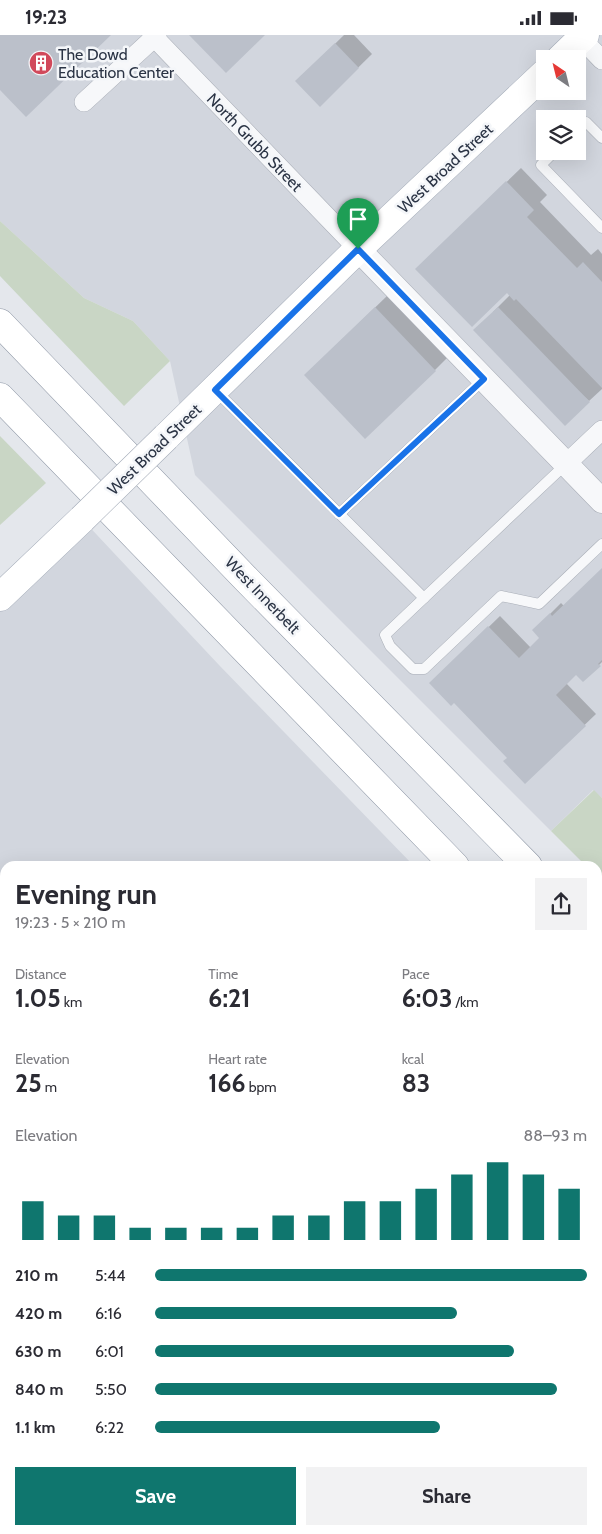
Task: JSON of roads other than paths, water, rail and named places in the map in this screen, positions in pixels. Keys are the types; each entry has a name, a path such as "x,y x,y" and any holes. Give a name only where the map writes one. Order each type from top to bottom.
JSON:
{"main road":[{"path":"569,50 582,36"},
{"name":"West Broad Street","path":"0,597 358,249 536,81"},
{"name":"West Innerbelt","path":"0,323 247,580 523,861"},
{"path":"0,397 448,861"}],"street":[{"path":"84,102 155,36"},
{"name":"North Grubb Street","path":"155,36 358,249"},
{"path":"582,36 602,60"},
{"path":"358,249 602,501"},
{"path":"566,464 602,430"}],"lane":[{"path":"586,122 602,138"},
{"path":"546,160 541,165 602,228"},
{"path":"339,514 484,379"},
{"path":"215,390 424,599"},
{"path":"566,464 385,635 390,646 413,669 424,669 501,596 538,604 602,543"}],"place":[{"name":"The Dowd Education Center","path":"41,63"}]}
